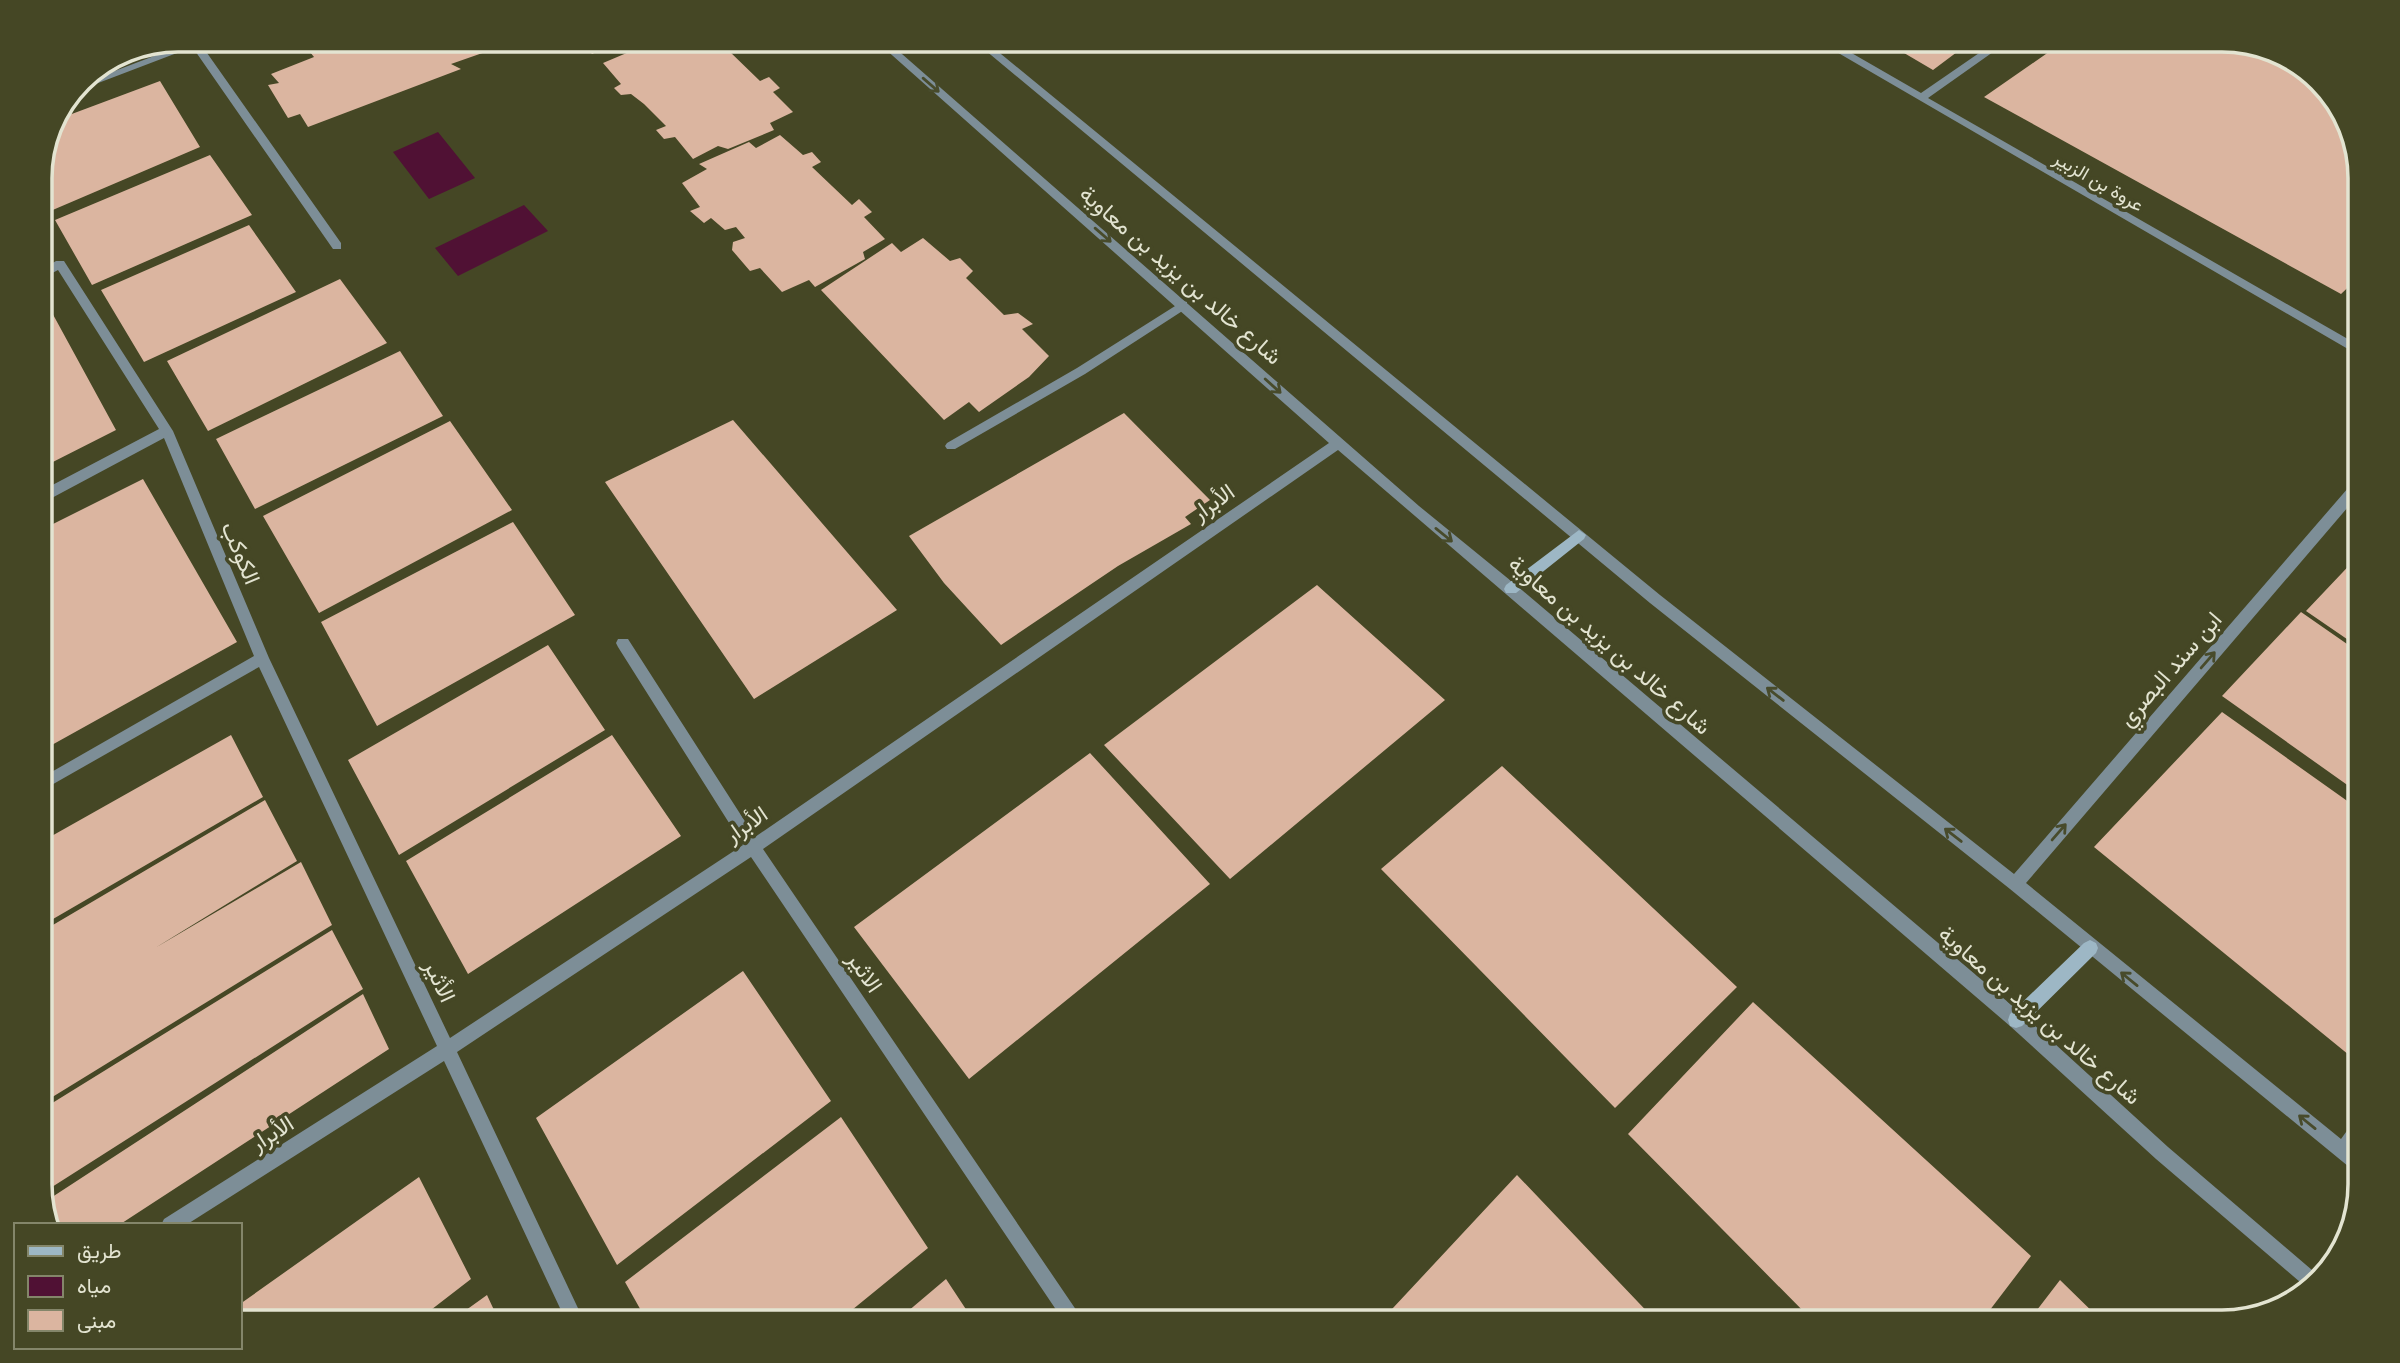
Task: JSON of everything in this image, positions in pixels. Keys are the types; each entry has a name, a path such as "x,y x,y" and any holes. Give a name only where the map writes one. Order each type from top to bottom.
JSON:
{"main road":[{"path":"1511,589 1579,535"},
{"path":"2016,1020 2090,948"}],"street":[{"path":"208,52 337,246"},
{"name":"شارع خالد بن يزيد بن معاوية","path":"894,52 1337,444 2016,1020 2162,1153 2307,1277"},
{"path":"993,52 1655,600 2015,884 2090,948 2348,1155"},
{"name":"عروة بن الزبير","path":"1842,52 2347,340"},
{"path":"1921,98 1988,52"},
{"path":"100,80 173,53"},
{"name":"الكوكب","path":"53,268 60,264 167,430 262,658"},
{"path":"951,446 1080,371 1182,305"},
{"path":"53,491 167,430"},
{"name":"الأبرار","path":"173,1223 447,1049 753,847 1337,444"},
{"name":"ابن سند البصري","path":"2015,884 2347,499"},
{"name":"الاثير","path":"623,643 753,847 1067,1310"},
{"path":"53,778 262,658"},
{"name":"الأثير","path":"262,658 570,1310"},
{"path":"2343,1151 2348,1144"}],"water":[{"path":"438,132 475,178 429,199 393,152"},
{"path":"524,205 548,231 458,276 435,248"}],"building":[{"path":"310,52 485,52 451,64 461,69 308,127 300,114 288,118 268,85 279,83 271,74 314,57"},
{"path":"629,52 730,52 760,81 769,77 780,88 773,92 793,112 770,123 774,130 728,149 718,146 693,159 675,137 664,139 656,130 666,126 644,104 631,94 621,95 614,88 621,84 603,63"},
{"path":"1902,52 1957,52 1933,70"},
{"path":"2049,52 2222,52 2254,57 2285,69 2311,89 2322,102 2341,138 2347,170 2347,288 2341,294 1984,97"},
{"path":"160,81 200,147 53,210 54,162 62,130 70,115"},
{"path":"780,135 803,155 812,152 821,162 812,167 852,205 859,199 872,212 864,217 885,239 863,252 865,259 815,287 809,280 782,292 760,268 750,271 732,250 733,242 745,238 736,227 725,230 711,218 704,223 690,211 700,207 682,183 707,169 699,164 749,142 756,148"},
{"path":"210,155 252,215 92,285 55,220"},
{"path":"249,225 296,292 144,362 101,290"},
{"path":"923,238 950,261 960,258 973,271 966,278 1004,315 1018,313 1033,324 1022,329 1049,356 1029,377 979,412 969,402 944,420 821,290 892,243 901,252"},
{"path":"340,279 387,343 208,431 167,361"},
{"path":"53,314 116,430 53,462"},
{"path":"400,351 443,416 255,509 216,439"},
{"path":"1124,413 1210,500 1185,517 1191,524 1118,566 1001,645 944,583 909,536"},
{"path":"733,420 897,610 754,699 605,482"},
{"path":"450,421 512,510 319,613 263,516"},
{"path":"143,479 237,642 53,744 53,524"},
{"path":"513,522 575,615 377,726 321,622"},
{"path":"2347,567 2347,639 2306,611"},
{"path":"1317,585 1445,700 1230,879 1104,745"},
{"path":"2301,612 2347,644 2348,785 2222,696"},
{"path":"548,645 605,730 399,855 348,760"},
{"path":"2222,712 2348,801 2348,1054 2094,847"},
{"path":"231,735 263,797 53,919 53,835"},
{"path":"612,735 681,836 468,974 406,861"},
{"path":"1090,753 1210,884 969,1079 854,927"},
{"path":"1502,766 1737,987 1615,1108 1381,869"},
{"path":"265,800 297,861 155,948 301,862 332,925 53,1097 53,925"},
{"path":"332,930 363,989 53,1186 53,1103"},
{"path":"743,971 831,1101 617,1265 536,1118"},
{"path":"363,994 389,1049 122,1223 59,1223 53,1196"},
{"path":"1753,1002 2031,1256 1990,1310 1802,1310 1628,1134"},
{"path":"841,1117 928,1248 852,1310 641,1310 625,1282"},
{"path":"1517,1175 1646,1310 1391,1310"},
{"path":"419,1177 471,1279 431,1310 242,1310 242,1303"},
{"path":"946,1279 966,1310 909,1310"},
{"path":"2060,1280 2091,1310 2037,1310"},
{"path":"487,1295 494,1310 466,1310"}]}
